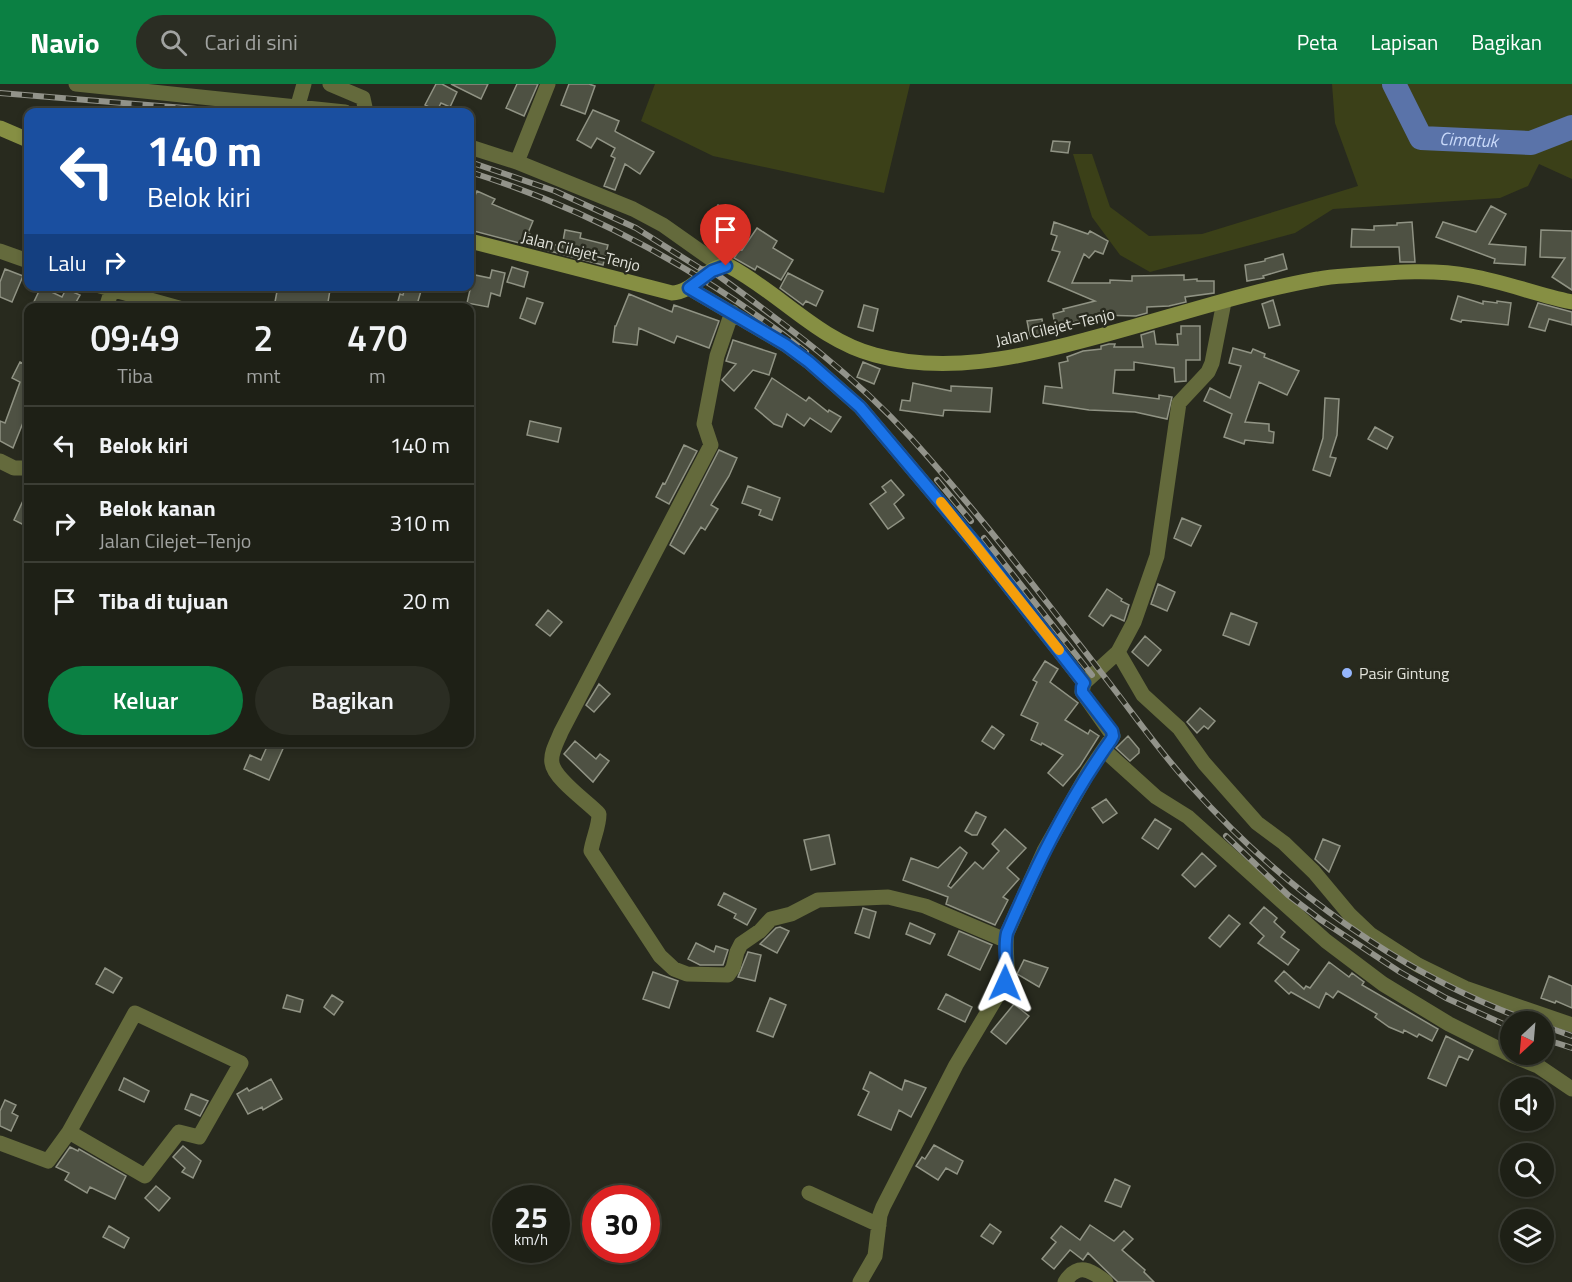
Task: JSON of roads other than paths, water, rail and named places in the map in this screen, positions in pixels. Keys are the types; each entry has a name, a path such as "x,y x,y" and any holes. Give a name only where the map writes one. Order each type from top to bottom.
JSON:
{"main road":[{"path":"0,128 24,138"},
{"name":"Jalan Cilejet–Tenjo","path":"474,242 667,292 677,293 689,288"},
{"path":"689,288 721,266"},
{"name":"Jalan Cilejet–Tenjo","path":"721,266 732,268 825,333 855,349 888,358 930,364 988,360 1042,351 1320,278 1427,271 1472,276 1572,302"}],"street":[{"path":"76,84 136,87 290,108"},
{"path":"297,108 303,84"},
{"path":"330,84 363,98 365,108"},
{"path":"517,162 548,84"},
{"path":"474,148 517,162 643,213 676,233 721,266"},
{"path":"0,251 24,260"},
{"path":"689,288 798,353 860,407 978,547 1084,683"},
{"path":"119,291 161,303"},
{"path":"860,1282 875,1256 883,1207 925,1122 1005,983 1007,971 1005,940 1044,851 1089,771 1113,736 1082,692 1082,687 1118,652 1134,622 1157,556 1179,403 1208,372 1212,363 1224,302"},
{"path":"732,312 717,356 704,424 704,431 711,445 561,732 552,763 577,795 599,814 599,823 591,851 660,956 674,969 687,974 728,975 733,968 741,944 760,931 771,919 791,914 818,900 888,897 925,906 1005,940"},
{"path":"0,461 14,468 24,468"},
{"path":"1118,652 1143,695 1179,728 1204,763 1257,823 1284,843 1314,872 1350,915 1370,934 1418,965 1465,988 1572,1025"},
{"path":"1104,750 1156,797 1188,817 1326,941 1383,984 1449,1024 1510,1055 1538,1066 1572,1089"},
{"path":"0,1143 48,1161 69,1132 135,1013 241,1063 199,1137 179,1132 145,1176 69,1132"},
{"path":"809,1193 879,1225"},
{"path":"1065,1282 1071,1274 1081,1269 1089,1271 1106,1282"}],"waterway":[{"name":"Cimatuk","path":"1394,84 1421,138 1531,143 1572,127"}],"railway":[{"path":"0,93 185,108"},
{"path":"474,163 555,191 636,228 701,269 712,271 816,349 865,391 936,466 1008,553 1156,744 1227,824 1305,894 1347,925 1436,980 1505,1011"},
{"path":"474,173 559,205 646,247 688,270 728,296 806,352"},
{"path":"937,480 971,521"},
{"path":"984,538 1092,675"},
{"path":"1226,836 1288,895 1321,920 1400,972 1446,998 1500,1022"},
{"path":"1554,1030 1572,1036"},
{"path":"1554,1042 1572,1048"}],"place":[{"name":"Pasir Gintung","path":"1347,673"}]}
